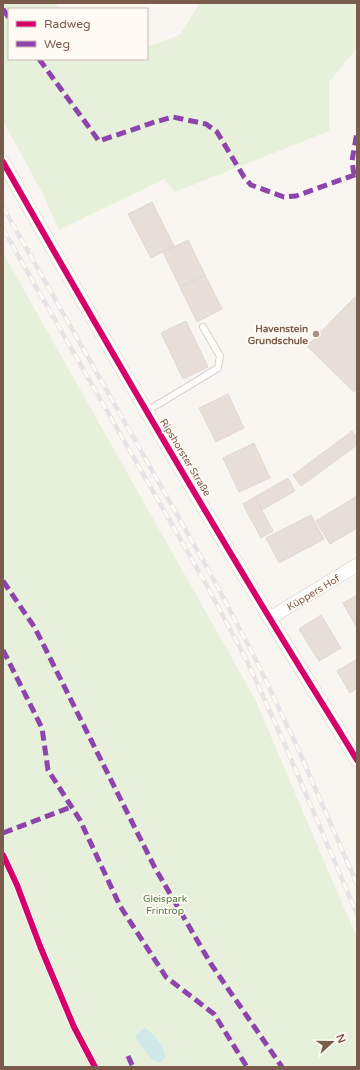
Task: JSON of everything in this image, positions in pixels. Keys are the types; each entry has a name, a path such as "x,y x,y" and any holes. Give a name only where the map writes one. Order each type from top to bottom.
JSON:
{"street":[{"name":"Ripshorster Straße","path":"3,162 94,322 270,618 357,760"},
{"name":"Küppers Hof","path":"270,618 357,565"}],"lane":[{"path":"147,411 218,368 220,356 203,326"}],"green space":[{"path":"3,3 55,3 61,8 8,8 8,60 148,60 148,47 180,35 200,3 357,3 357,48 329,82 329,131 175,192 164,179 59,230 43,194 3,121"},
{"name":"Gleispark Frintrop","path":"3,253 255,699 357,937 357,1067 3,1067"}],"water":[{"path":"145,1028 155,1036 165,1053 163,1060 159,1062 150,1058 137,1039 136,1035"}],"building":[{"path":"152,202 174,246 151,258 128,214"},
{"path":"188,240 205,275 180,287 163,252"},
{"path":"205,275 222,309 197,322 180,287"},
{"path":"355,297 357,298 357,388 354,392 307,346"},
{"path":"186,321 208,367 183,379 161,333"},
{"path":"228,394 244,428 216,442 199,408"},
{"path":"352,431 357,438 357,445 301,486 293,475"},
{"path":"254,443 270,478 239,492 223,458"},
{"path":"288,478 295,491 262,510 255,497"},
{"path":"357,496 357,528 330,544 316,521"},
{"path":"255,497 273,531 261,538 243,504"},
{"path":"311,515 324,539 279,563 266,538"},
{"path":"357,595 357,628 343,603"},
{"path":"321,615 341,648 319,661 299,629"},
{"path":"357,659 357,688 350,693 337,671"}],"railway":[{"path":"3,207 214,580 256,660 295,742 357,884"},
{"path":"3,229 206,584 248,663 285,745 357,914"}],"marked path":[{"path":"3,9 8,16"},
{"path":"40,60 99,141 173,117 206,124 217,132 244,177 251,185 284,197 296,196 357,174"},
{"path":"354,175 352,161 357,132"},
{"path":"3,581 35,628 155,868 211,964 282,1067"},
{"path":"3,650 42,728 48,770 80,820 120,906 166,977 214,1014 247,1067"},
{"path":"3,833 71,807"},
{"path":"128,1056 133,1067"}],"cycle path":[{"path":"3,162 101,334 201,504 357,760"},
{"path":"3,855 17,885 40,946 74,1027 95,1067"}],"place":[{"name":"Havenstein Grundschule","path":"316,334"}]}
